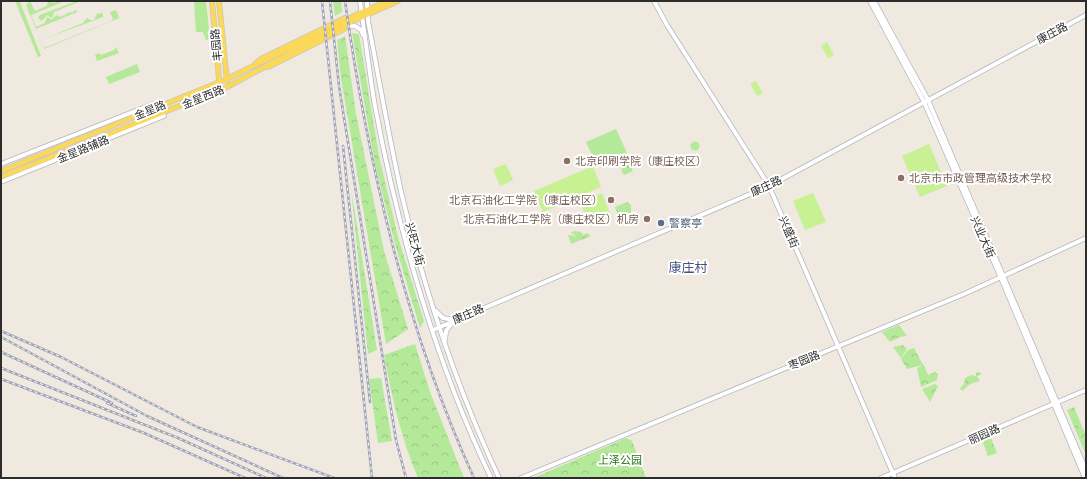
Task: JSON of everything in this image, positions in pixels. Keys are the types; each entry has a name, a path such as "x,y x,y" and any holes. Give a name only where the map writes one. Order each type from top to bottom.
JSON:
{"main road":[{"name":"丰园路","path":"212,1 220,90"},
{"name":"丰园路","path":"219,1 227,87"},
{"name":"金星西路","path":"1,177 227,87 388,1"},
{"name":"金星西路","path":"365,13 398,1"},
{"name":"金星路","path":"1,171 227,79 251,68 261,59 337,21 365,13"},
{"path":"246,76 271,66 346,27 352,21"},
{"path":"217,58 220,61 225,60"}],"street":[{"name":"兴旺大街","path":"360,1 365,13 403,197 439,327 472,418 499,477"},
{"name":"兴旺大街","path":"367,1 364,39 389,173 417,278 433,330 460,407 491,478"},
{"name":"兴盛街","path":"654,1 667,25 769,186 895,478"},
{"name":"兴业大街","path":"870,1 926,101"},
{"name":"兴业大街","path":"874,1 926,101 1003,277 1085,478"},
{"name":"康庄路","path":"433,330 769,186 1086,15"},
{"path":"335,29 358,27 364,39"},
{"name":"金星路辅路","path":"1,164 153,104 163,105"},
{"name":"金星路辅路","path":"1,182 164,116"},
{"name":"枣园路","path":"522,478 1003,277 1086,238"},
{"path":"435,309 443,318 454,320 446,331 445,345"},
{"name":"丽园路","path":"881,478 1086,390"},
{"name":"兴业大街","path":"1055,403 1086,470"}],"green space":[{"path":"15,1 20,2 41,56 38,57"},
{"path":"30,1 35,11 47,6 48,1 54,3 57,1 65,1 31,15 36,27 45,23 47,17 52,20 56,15 60,17 63,15 64,17 65,14 72,12 74,13 73,11 77,10 77,12 36,29 26,5"},
{"path":"77,1 81,1 54,12 52,18 47,15 42,21 38,18 40,15"},
{"path":"194,1 206,1 210,39 206,40 203,32 196,32"},
{"path":"333,1 341,1 342,12 335,16"},
{"path":"116,10 119,18 44,49 37,32 44,48 111,21 113,19 110,12"},
{"path":"97,14 103,14 103,17 44,39 83,23 87,18 94,20"},
{"path":"352,33 359,34 379,156 398,237 424,321 420,328 395,244 375,164"},
{"path":"345,36 356,114 384,251 408,329 386,344 341,78 337,40"},
{"path":"827,42 834,55 828,58 821,46"},
{"path":"116,47 119,53 97,61 95,55 99,53 101,55 114,50"},
{"path":"137,64 140,72 109,84 106,77"},
{"path":"756,81 763,93 757,96 750,84"},
{"path":"616,129 627,153 597,166 586,142"},
{"path":"693,142 697,142 699,146 697,150 693,150 691,148 691,144"},
{"path":"929,144 947,186 920,197 902,156"},
{"path":"627,159 633,171 624,175 621,170 625,165 623,160"},
{"path":"506,164 513,180 500,186 493,169"},
{"path":"593,166 601,187 543,212 534,191"},
{"path":"351,189 377,350 368,354"},
{"path":"602,193 611,216 589,225 580,202"},
{"path":"813,193 826,222 805,230 793,201"},
{"path":"627,202 631,205 631,213 619,217 615,207"},
{"path":"574,231 581,232 583,235 587,233 591,236 571,244 568,235 577,236 571,233"},
{"path":"899,325 907,336 900,337 890,342 882,332"},
{"path":"415,344 430,392 464,478 418,478 412,463 398,418 384,355"},
{"path":"903,345 907,349 901,358 893,347"},
{"path":"914,348 923,365 907,369 901,359 908,350"},
{"path":"924,365 928,375 935,372 938,374 937,380 921,387 917,368"},
{"path":"979,372 982,374 977,376 980,381 970,384 962,391 960,388 964,384 965,378 972,375 976,376 976,373"},
{"path":"381,378 392,441 378,443 369,379"},
{"path":"935,384 938,386 930,402 922,389"},
{"path":"1074,407 1086,436 1086,455 1067,410"},
{"path":"986,437 991,438 997,453 988,456 982,440"},
{"name":"上泽公园","path":"626,438 632,441 646,478 533,478"}],"railway":[{"path":"322,1 372,478"},
{"path":"330,1 339,86 346,130 396,440 406,478"},
{"path":"345,1 365,123 392,244 428,363 474,478"},
{"path":"343,146 370,402"},
{"path":"1,331 61,357 197,427 334,478"},
{"path":"1,337 147,416 283,478"},
{"path":"1,352 112,403"},
{"path":"1,368 178,438 266,478"},
{"path":"1,379 144,433 245,478"},
{"path":"107,403 136,416"}],"place":[{"name":"北京印刷学院（康庄校区）","path":"567,161"},
{"name":"北京市市政管理高级技术学校","path":"901,178"},
{"name":"北京石油化工学院（康庄校区）","path":"611,200"},
{"name":"北京石油化工学院（康庄校区）机房","path":"647,219"},
{"name":"警察亭","path":"661,223"}],"district":[{"name":"康庄村","path":"688,267"}]}
